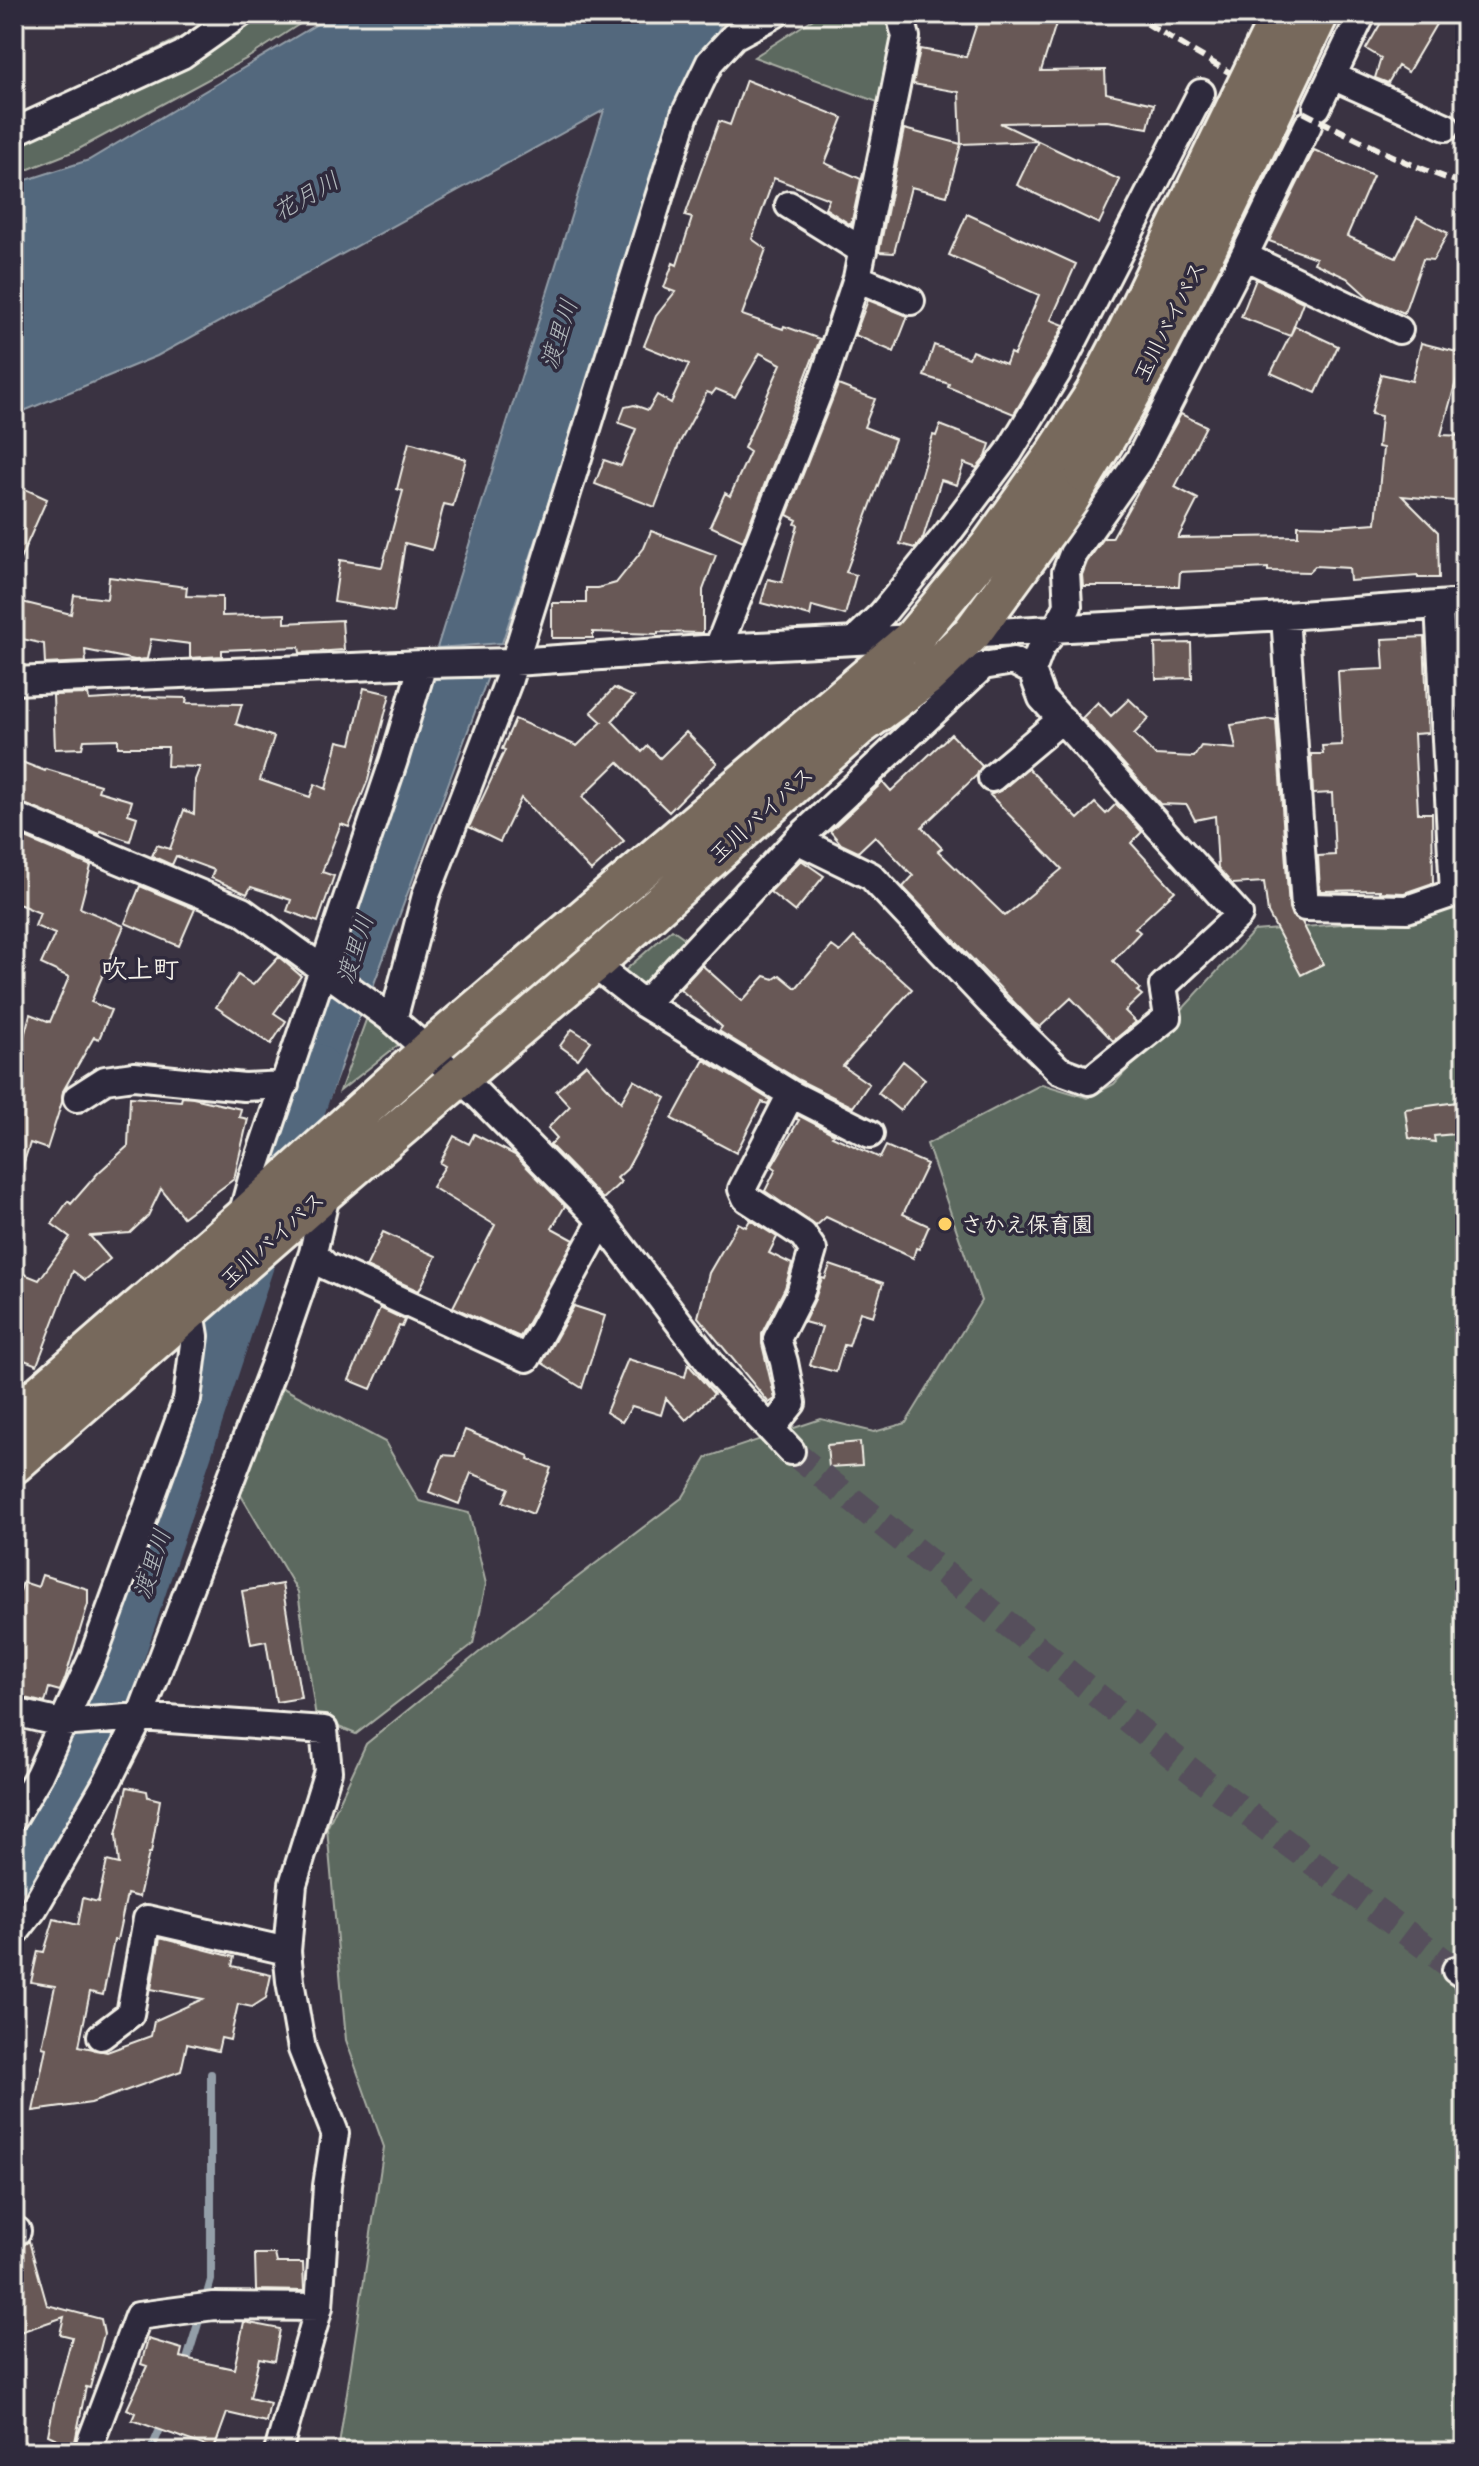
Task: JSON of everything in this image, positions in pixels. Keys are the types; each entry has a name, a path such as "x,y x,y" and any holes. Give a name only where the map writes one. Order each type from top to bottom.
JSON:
{"highway":[{"name":"玉川バイパス","path":"14,1417 178,1298 223,1283 327,1190 593,964 857,728 926,677 972,633 1069,500 1070,464 1095,393 1281,14"},
{"name":"玉川バイパス","path":"14,1464 178,1298 241,1220 429,1050 913,638 989,547 1070,464 1113,427 1169,323 1319,14"}],"street":[{"path":"14,132 182,55 240,14"},
{"path":"393,1020 426,895 685,114 710,62 734,36 775,14"},
{"path":"797,840 871,876 1059,1070 1089,1081 1168,1017 1163,986 1239,915 1042,698 1032,671 1041,647 1068,606 1066,572 1073,554 1139,460 1244,256 1362,14"},
{"path":"718,648 825,375 857,278 906,22"},
{"path":"1332,76 1446,127"},
{"path":"854,641 882,614 1009,452 1094,304 1201,93"},
{"path":"1156,182 1256,231"},
{"path":"789,205 863,251"},
{"path":"1244,256 1399,330"},
{"path":"857,278 911,301"},
{"path":"1039,403 1139,460"},
{"path":"14,681 504,662 1452,604 1454,893 1407,909 1305,907 1285,616"},
{"path":"644,1004 797,840 983,666 1013,661 1032,671"},
{"path":"241,1220 423,664"},
{"path":"992,778 1062,719"},
{"path":"14,816 242,911 393,1020 459,1078 602,1221 716,1371 791,1451"},
{"path":"593,964 644,1004 791,1094 870,1134"},
{"path":"77,1098 105,1080 134,1076 244,1087 285,1085"},
{"path":"771,1429 792,1403 777,1339 800,1294 813,1250 803,1235 746,1198 742,1189 791,1094"},
{"path":"14,1934 34,1908 108,1780 140,1717 275,1363 313,1253 327,1190"},
{"path":"313,1253 326,1266 527,1358 602,1221"},
{"path":"14,1817 39,1775 93,1657 187,1399 195,1336 178,1298"},
{"path":"14,1712 61,1723 140,1717 324,1730 328,1771 293,1884 287,1951 302,2049 335,2133 327,2186 319,2307 278,2452"},
{"path":"101,2036 130,2014 147,1919 287,1951"},
{"path":"90,2444 138,2316 204,2307 319,2307"}],"green space":[{"path":"215,14 315,14 246,59 77,150 14,175 14,115 31,111 190,33"},
{"path":"821,14 890,14 895,38 883,104 754,57"},
{"path":"1465,900 1465,2452 338,2452 384,2147 346,2040 327,1828 366,1744 482,1650 683,1497 707,1457 821,1419 874,1432 906,1423 981,1301 927,1144 1042,1084 1088,1098 1114,1084 1254,931 1378,921"},
{"path":"672,929 690,942 643,993 622,973"},
{"path":"369,1012 403,1041 340,1091"},
{"path":"283,1388 385,1442 419,1501 469,1513 486,1584 473,1644 356,1734 316,1718 298,1592 239,1492"}],"water":[{"name":"花月川","path":"334,14 738,14 721,24 679,109 502,643 437,648 604,110 157,356 14,415 14,184 89,160"},
{"path":"489,674 372,989 336,960 427,680"},
{"path":"331,987 361,1012 329,1098 287,1135"}],"building":[{"path":"980,14 1059,14 1041,71 1105,70 1106,93 1154,104 1148,128 1107,121 1000,123 1038,141 961,144 959,92 913,84 920,49 966,57"},
{"path":"1386,14 1399,14 1413,22 1418,14 1442,14 1408,72 1398,66 1388,83 1375,78 1381,58 1366,49"},
{"path":"746,80 843,118 825,163 861,179 851,225 825,208 829,199 774,178 752,239 766,249 742,315 820,339 743,541 710,526 725,493 730,496 750,452 744,448 781,364 760,353 735,397 716,389 712,394 707,392 680,442 655,507 595,484 604,460 621,466 636,429 619,423 625,407 634,405 648,410 657,395 671,403 689,364 644,346 656,316 675,292 664,288 673,263 677,265 692,218 685,216 719,121 730,125"},
{"path":"904,129 961,144 947,196 911,187 894,253 879,252"},
{"path":"1038,141 1120,180 1099,224 1017,185"},
{"path":"1314,150 1373,176 1347,236 1396,258 1417,217 1448,233 1433,260 1423,259 1404,313 1369,298 1347,278 1314,263 1316,258 1269,241"},
{"path":"967,214 1076,264 1051,320 1064,325 1014,414 924,376 934,345 969,358 972,351 1006,364 1010,353 1014,355 1039,295 949,255"},
{"path":"1256,279 1303,302 1290,336 1241,317"},
{"path":"868,300 908,316 894,352 855,335"},
{"path":"1295,326 1338,346 1316,393 1271,373"},
{"path":"1421,343 1465,354 1465,375 1458,374 1441,435 1465,436 1465,502 1402,496 1438,532 1439,578 1418,576 1350,581 1349,568 1315,566 1309,572 1268,571 1268,568 1180,572 1179,586 1083,586 1082,575 1087,562 1104,538 1112,538 1181,414 1206,426 1175,487 1198,499 1178,538 1298,536 1298,525 1376,523 1383,448 1378,447 1381,416 1371,414 1381,374 1412,381"},
{"path":"838,385 875,399 864,427 895,439 846,572 856,575 845,615 812,606 810,616 761,603 768,579 782,582 798,525 795,524 797,520 787,515"},
{"path":"940,425 990,444 986,457 977,468 964,463 957,485 941,480 923,538 915,548 900,544 933,435 936,436"},
{"path":"409,442 466,459 453,506 444,504 432,550 405,543 394,612 334,602 340,560 382,567 403,491 397,489"},
{"path":"14,484 47,499 14,573"},
{"path":"651,531 716,555 703,590 703,633 593,632 593,638 552,638 552,603 586,603 586,588 616,583 644,548"},
{"path":"109,577 187,587 186,596 222,597 222,616 285,614 285,623 342,620 344,650 300,653 299,647 222,650 222,656 190,658 190,644 151,639 147,659 135,660 85,650 86,662 45,664 44,644 14,637 14,600 71,614 74,595 107,599"},
{"path":"1424,637 1428,733 1414,734 1418,813 1432,813 1433,883 1404,893 1380,890 1320,891 1318,856 1335,855 1332,793 1313,794 1311,754 1323,754 1322,746 1342,745 1338,671 1384,669 1382,639"},
{"path":"1191,643 1192,678 1156,679 1155,644"},
{"path":"364,688 390,694 368,780 349,827 341,824 322,872 334,876 318,922 287,911 291,900 251,887 247,894 211,878 214,870 176,856 172,865 152,856 157,845 170,849 184,810 194,814 195,780 200,767 167,766 168,747 118,747 118,739 84,740 82,748 55,749 53,695 88,694 89,700 187,698 186,703 242,704 236,724 274,737 260,780 310,797 315,784 326,789 338,741 351,744"},
{"path":"614,688 634,697 612,721 642,752 648,746 660,758 686,732 717,763 669,812 618,762 582,797 624,841 591,871 521,798 500,842 469,827 505,750 502,749 515,719 577,746 602,722 591,712"},
{"path":"1129,699 1149,718 1134,734 1155,755 1194,757 1201,746 1236,749 1231,725 1276,720 1289,908 1292,916 1302,922 1323,964 1301,975 1268,913 1264,882 1232,884 1218,868 1215,816 1195,820 1187,805 1160,804 1082,718 1098,702 1111,716"},
{"path":"951,734 982,766 977,775 922,827 942,848 938,851 1005,916 1062,869 990,795 1002,790 1028,768 1078,819 1095,803 1106,814 1116,804 1142,832 1131,843 1175,891 1135,928 1140,932 1113,961 1142,995 1125,1011 1136,1022 1113,1041 1071,998 1040,1027 1034,1023 903,887 913,876 875,836 858,852 841,844 830,831 883,782 891,791"},
{"path":"14,759 45,771 100,785 98,791 132,801 128,814 137,817 130,841 100,831 99,834 14,800"},
{"path":"14,833 91,866 80,908 124,926 91,1002 111,1010 99,1039 94,1037 63,1091 47,1149 30,1143 18,1181 14,1180 14,1074 30,1014 50,1022 69,977 41,964 55,934 35,926 40,913 14,902"},
{"path":"801,860 824,876 795,912 770,892"},
{"path":"140,886 195,909 179,946 125,923"},
{"path":"854,937 912,989 843,1066 869,1084 853,1107 799,1080 719,1031 722,1027 680,989 702,965 742,1001 765,976 774,979 780,975 796,988 832,946 840,952"},
{"path":"279,957 301,976 274,1013 286,1021 271,1044 216,1007 238,975 253,985"},
{"path":"572,1029 591,1041 578,1059 560,1046"},
{"path":"704,1060 770,1100 768,1104 762,1102 736,1153 672,1119"},
{"path":"903,1061 925,1079 900,1111 878,1093"},
{"path":"586,1064 621,1102 634,1080 666,1098 627,1169 617,1178 621,1182 603,1199 550,1145 557,1138 548,1128 570,1106 556,1091"},
{"path":"130,1097 181,1101 182,1097 193,1098 241,1109 239,1117 248,1119 234,1179 183,1217 161,1189 148,1216 130,1233 90,1236 110,1259 85,1280 73,1271 37,1365 14,1356 14,1270 39,1280 70,1237 52,1224 68,1201 71,1204 98,1173 128,1146"},
{"path":"1465,1101 1465,1133 1434,1136 1435,1142 1409,1138 1405,1109"},
{"path":"798,1115 834,1134 832,1136 880,1158 886,1146 927,1164 903,1214 929,1226 913,1258 826,1217 816,1226 765,1191 776,1169 772,1166 799,1120 796,1119"},
{"path":"474,1134 515,1155 565,1206 552,1228 574,1240 520,1337 453,1307 495,1225 432,1187 445,1166 440,1163 454,1136 469,1144"},
{"path":"750,1220 777,1237 769,1253 792,1264 785,1288 762,1333 775,1399 769,1403 698,1317 709,1273 738,1223 746,1227"},
{"path":"383,1232 436,1256 419,1291 366,1267"},
{"path":"830,1265 883,1283 873,1316 860,1312 849,1346 844,1345 836,1372 810,1365 822,1327 804,1322"},
{"path":"574,1306 605,1316 582,1388 542,1363"},
{"path":"380,1308 405,1320 402,1327 399,1326 371,1389 349,1380"},
{"path":"628,1359 685,1377 688,1364 714,1394 686,1420 666,1398 661,1415 632,1406 622,1422 606,1412"},
{"path":"465,1430 551,1468 533,1514 503,1502 509,1488 471,1473 459,1504 429,1492 443,1455 455,1456"},
{"path":"860,1442 862,1465 829,1467 827,1445"},
{"path":"42,1575 88,1589 88,1604 65,1679 60,1691 49,1688 45,1703 14,1695 14,1610 23,1582 38,1587"},
{"path":"282,1584 301,1698 276,1702 266,1641 251,1644 242,1591"},
{"path":"127,1787 147,1791 148,1797 160,1800 151,1853 139,1897 127,1894 103,1995 90,1992 79,2046 107,2052 151,2036 154,2021 203,1999 151,1989 160,1938 234,1957 232,1966 271,1975 266,1998 252,2007 238,2004 230,2040 221,2038 218,2051 187,2044 181,2071 91,2103 33,2111 55,1986 31,1982 38,1951 44,1952 54,1919 78,1925 83,1898 98,1902 107,1861 119,1864 116,1835"},
{"path":"29,2241 47,2305 101,2319 104,2334 90,2388 86,2387 74,2447 48,2435 72,2337 60,2334 64,2317 14,2334 14,2248"},
{"path":"255,2254 275,2254 277,2263 303,2263 304,2291 256,2290"},
{"path":"244,2322 280,2329 274,2361 259,2358 250,2398 270,2403 266,2422 227,2413 214,2449 132,2420 135,2413 127,2409 147,2366 141,2364 148,2339 182,2349 180,2357 234,2369"}],"waterway":[{"name":"渡里川","path":"14,1870 87,1743 110,1689 316,1067"},
{"path":"205,2301 211,2280 211,2074"},
{"path":"185,2366 201,2314"},
{"path":"150,2452 164,2420"}],"tunnel":[{"path":"791,1451 1199,1777 1456,1970"}],"railway":[{"path":"1132,14 1235,76 1314,118 1402,160 1465,184"}],"place":[{"name":"さかえ保育園","path":"945,1224"}],"district":[{"name":"吹上町","path":"140,969"}]}
